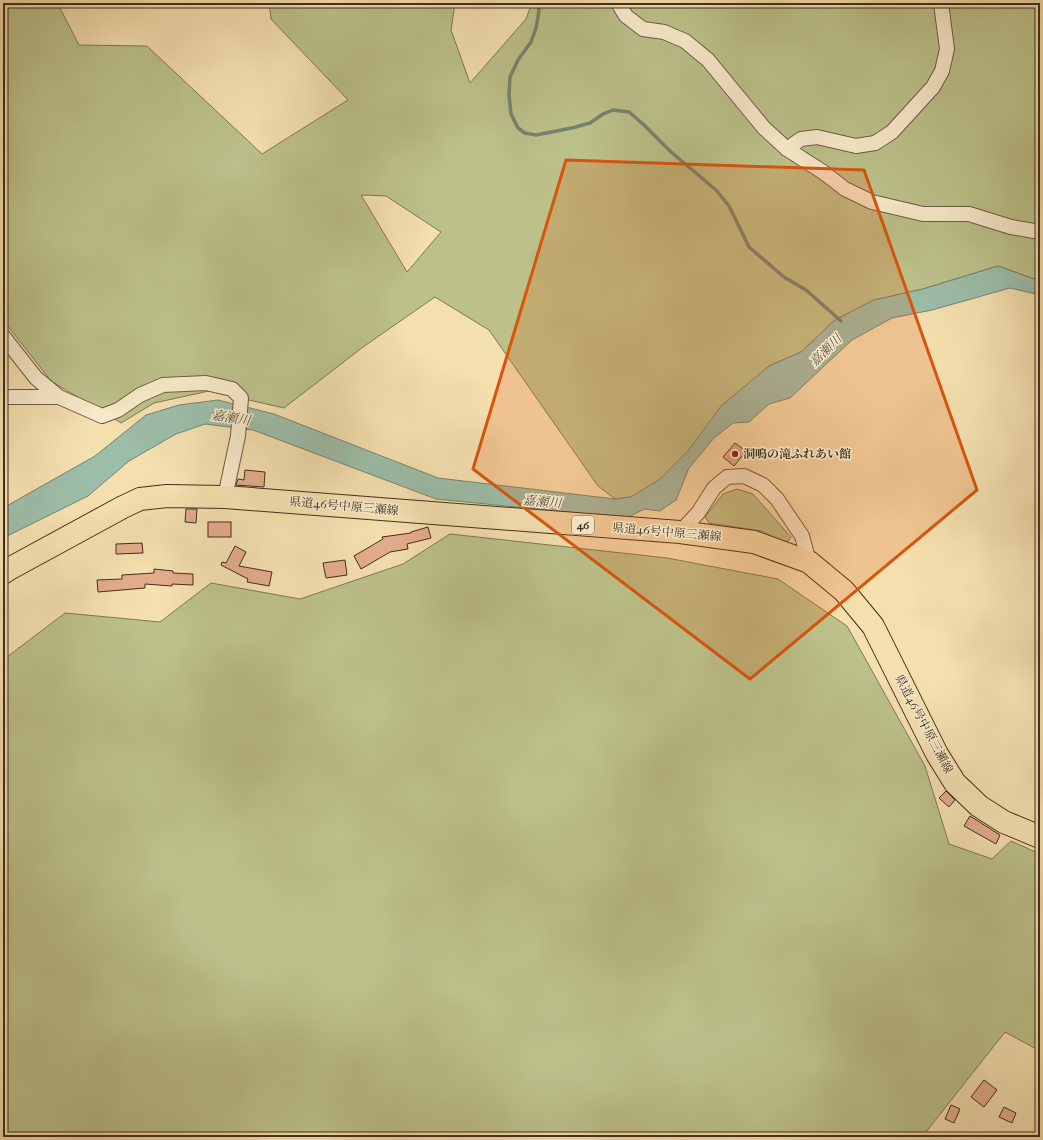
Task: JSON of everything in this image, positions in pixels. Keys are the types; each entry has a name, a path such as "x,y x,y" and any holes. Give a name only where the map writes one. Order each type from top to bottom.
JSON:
{"main road":[{"name":"県道46号中原三瀬線","path":"3,574 9,569 123,507 140,499 167,496 225,497 680,532 754,542 809,562 844,591 873,626 937,754 955,782 985,810 1004,822 1040,837"}],"street":[{"path":"618,3 626,16 642,29 664,32 685,41 708,60 764,128 787,149 823,172 844,189 872,202 923,214 969,214 1011,227 1040,232"},
{"path":"787,149 801,139 817,137 856,146 875,143 892,132 933,87 942,70 947,48 941,3"},
{"path":"3,336 36,378 59,397 102,416 118,410 140,395 164,385 206,383 232,389 241,398 238,436 225,497"},
{"path":"3,397 59,397"},
{"path":"680,532 698,513 714,488 727,477 744,476 763,485 777,499 802,536 809,562"}],"highlighted area":[{"path":"566,160 864,170 977,490 750,679 473,469"}],"green space":[{"path":"3,3 64,3 60,8 79,45 147,46 262,154 348,100 271,19 269,3 455,3 451,30 470,83 526,19 532,3 1040,3 1040,281 998,266 923,289 874,300 835,320 801,352 769,366 660,480 631,497 615,499 598,486 489,330 435,297 363,347 284,408 209,391 154,403 121,423 51,381 3,320","holes":["361,195 386,196 441,232 407,272"]},
{"path":"737,489 753,494 791,537 786,544 762,531 709,523 705,517 723,494"},
{"path":"450,534 667,558 778,579 847,626 925,766 949,844 992,859 1011,841 1040,854 1040,1051 1005,1032 922,1137 3,1137 3,660 65,613 160,622 211,583 300,599 403,564"}],"water":[{"name":"嘉瀬川","path":"998,266 1040,281 1040,295 1010,288 932,310 892,318 852,340 790,398 769,404 749,422 733,423 714,438 689,468 676,500 660,511 644,509 627,518 436,499 253,430 205,424 176,434 129,461 88,496 3,538 3,508 95,456 146,415 179,405 218,400 274,414 438,478 615,499 631,497 660,479 688,451 721,406 769,366 801,352 835,320 874,300 923,289"}],"building":[{"name":"洞鳴の滝ふれあい館","path":"735,443 746,451 734,466 723,457"},
{"path":"245,470 265,472 264,487 236,485 238,479 244,480"},
{"path":"186,509 197,509 196,523 185,522"},
{"path":"208,522 231,522 231,537 208,537"},
{"path":"428,527 431,538 407,544 408,549 390,552 361,569 354,556 383,539 382,537 411,533"},
{"path":"142,543 143,553 116,554 116,544"},
{"path":"235,546 246,552 239,566 272,572 269,586 247,582 248,579 221,565 222,562 226,563"},
{"path":"345,560 347,575 326,578 323,563"},
{"path":"154,569 173,571 173,573 193,574 193,585 172,584 172,586 145,584 145,588 98,592 97,580 122,579 122,575 154,573"},
{"path":"946,791 955,800 949,807 939,798"},
{"path":"970,816 1000,835 996,844 964,826"},
{"path":"984,1080 997,1090 984,1107 971,1097"},
{"path":"951,1105 960,1109 954,1123 945,1119"},
{"path":"1004,1107 1016,1113 1012,1123 999,1117"}],"waterway":[{"path":"538,3 539,11 536,28 531,42 518,60 510,77 509,95 511,114 518,128 525,133 536,135 590,123 603,114 613,110 629,112 671,152 716,190 729,206 749,247 784,277 806,290 841,321"}],"place":[{"name":"洞鳴の滝ふれあい館","path":"735,454"}]}
